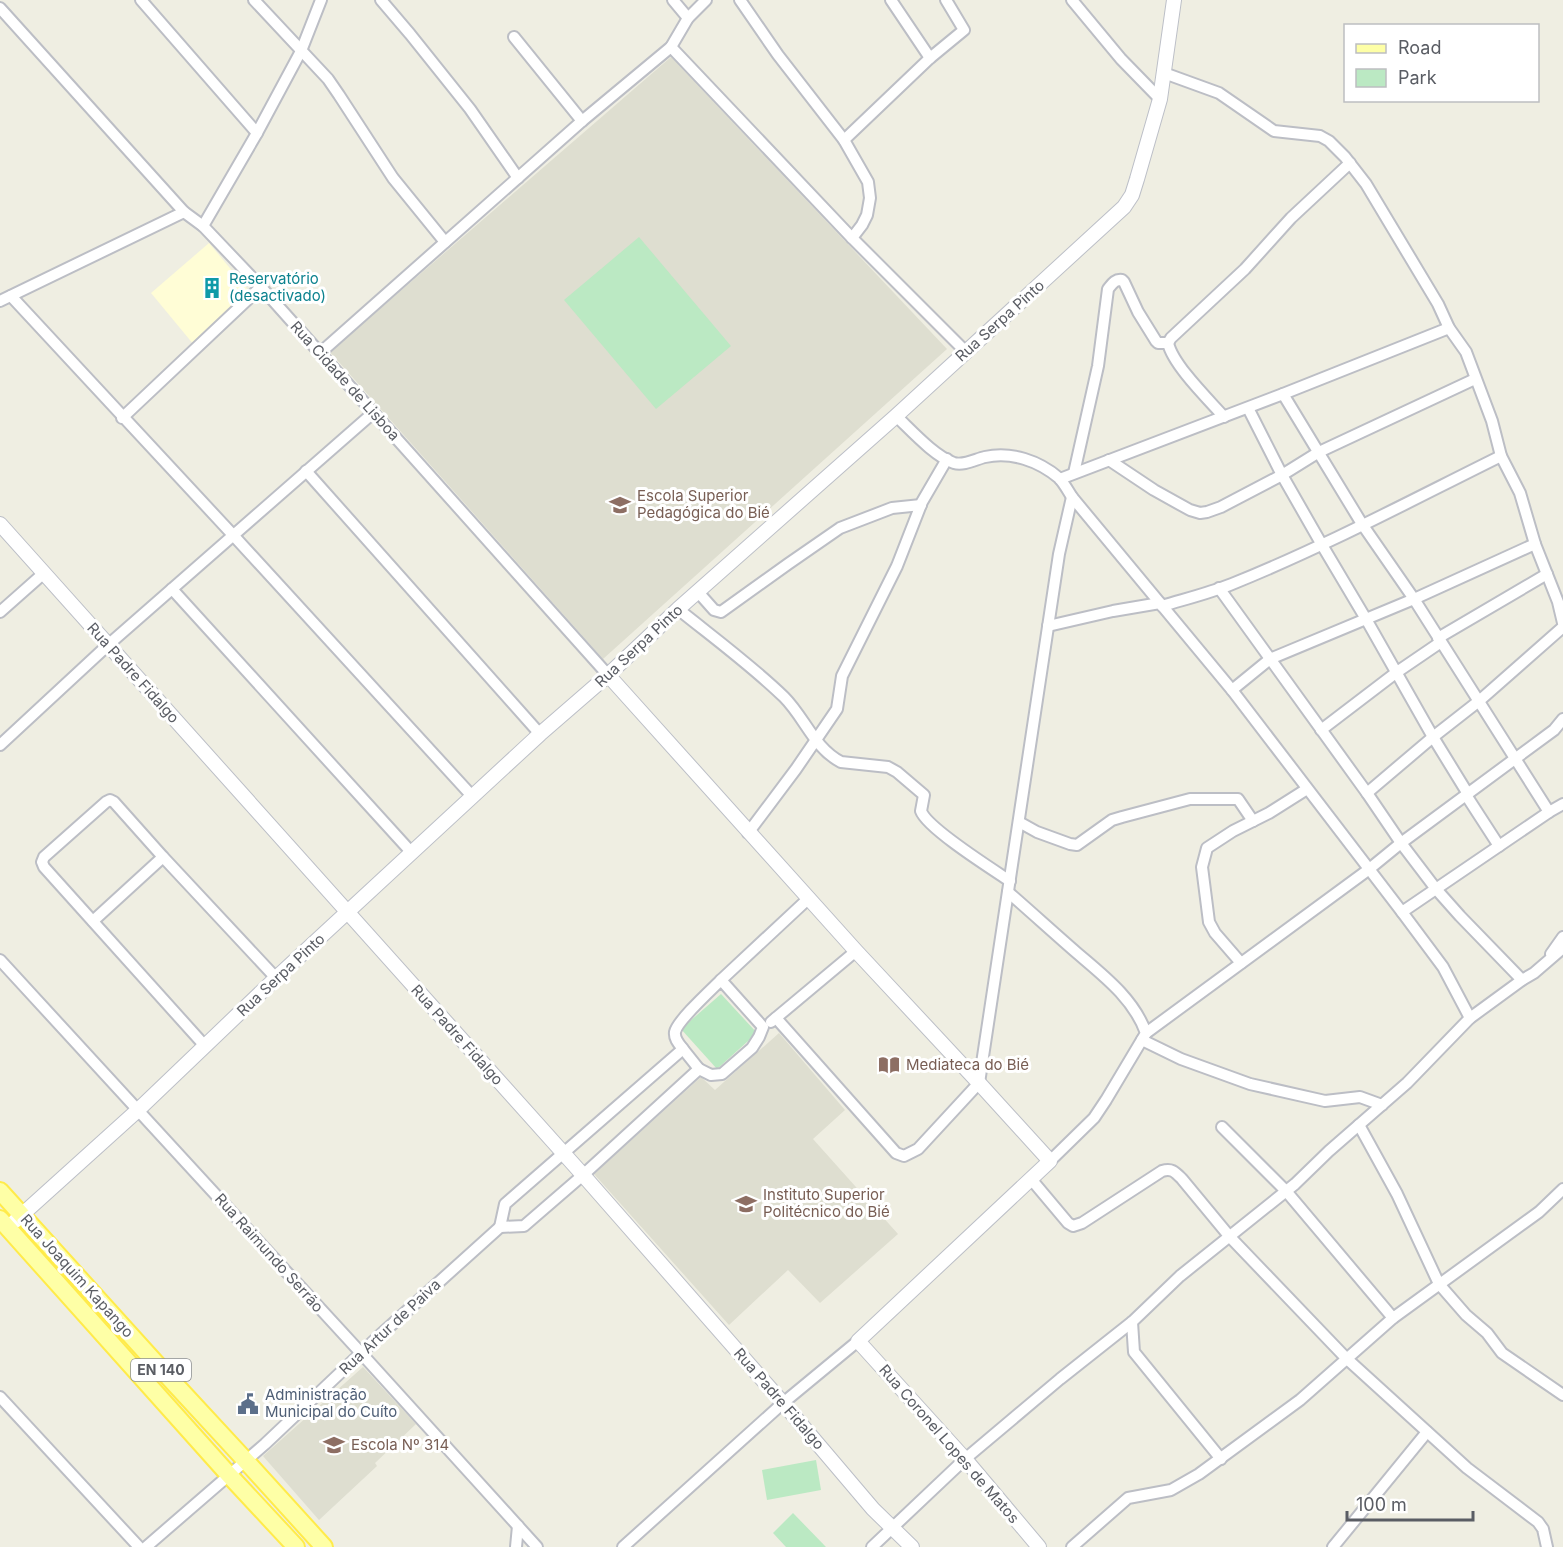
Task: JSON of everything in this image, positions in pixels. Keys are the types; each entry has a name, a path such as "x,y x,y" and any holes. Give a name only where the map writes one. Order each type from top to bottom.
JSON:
{"main road":[{"name":"Rua Joaquim Kapango","path":"0,1191 324,1547"},
{"name":"Rua Joaquim Kapango","path":"3,1227 84,1312 296,1547"},
{"path":"84,1312 98,1300"},
{"path":"157,1393 172,1381"}],"street":[{"path":"141,0 257,133"},
{"path":"254,0 333,87 393,178 445,242"},
{"path":"203,226 301,51 321,0"},
{"path":"381,0 470,109 518,178"},
{"path":"673,0 688,18"},
{"path":"320,353 582,121 670,47 688,18 706,0"},
{"path":"740,0 778,55 844,140 868,182 870,198 867,215 852,238"},
{"path":"891,0 930,58"},
{"path":"844,140 930,58 964,30 946,0"},
{"path":"1072,0 1121,59 1160,99"},
{"name":"Rua Serpa Pinto","path":"3,1227 22,1215 138,1110 472,796 896,416 1124,207 1132,195 1160,99 1174,0"},
{"name":"Rua Cidade de Lisboa","path":"0,8 184,212 203,226 261,287 608,675"},
{"path":"514,37 582,121"},
{"path":"670,47 852,238 966,352"},
{"path":"1164,73 1219,93 1274,131 1320,136 1329,141 1366,184 1438,304 1449,328 1466,352 1492,421 1501,456 1520,493 1535,544 1558,602 1563,625 1479,701 1367,793"},
{"path":"1224,417 1188,377 1171,352 1168,343 1350,163"},
{"path":"0,302 184,212"},
{"path":"1074,473 1098,366 1108,289 1114,282 1119,279 1124,282 1138,312 1156,341 1168,343"},
{"path":"122,418 261,287"},
{"path":"11,296 472,796"},
{"path":"1060,479 1248,408 1449,328"},
{"path":"1109,460 1154,490 1200,513 1221,507 1282,475 1319,452 1475,379"},
{"path":"1283,394 1362,524 1414,599 1549,812"},
{"path":"1248,408 1322,546 1499,846"},
{"path":"0,745 108,645 373,413"},
{"path":"896,416 933,451 954,463 1002,455 1026,459 1060,479 1072,497 1232,690 1402,912 1443,967 1470,1018"},
{"path":"1048,626 1113,611 1161,605 1219,588 1322,546 1501,456"},
{"path":"748,833 837,709 842,676 897,566 921,505 947,459"},
{"path":"306,471 540,734"},
{"path":"776,1018 896,1154 904,1156 918,1149 979,1083 1059,554 1072,497"},
{"path":"698,592 714,610 721,612 840,528 892,508 921,505"},
{"name":"Rua Padre Fidalgo","path":"0,524 583,1175 873,1509 912,1547"},
{"path":"1232,690 1270,659 1414,599 1535,544"},
{"path":"0,612 44,573"},
{"path":"1321,730 1440,640 1546,574"},
{"path":"1219,588 1401,843 1460,916 1522,980"},
{"path":"172,589 412,853"},
{"path":"678,609 738,656 784,697 797,711 816,741 835,759 841,762 888,767 924,795 921,812 926,819 1009,886 1116,987 1142,1021 1144,1036"},
{"path":"608,675 748,833 1050,1161"},
{"path":"623,1547 783,1403 858,1341 1094,1118 1144,1036 1554,730 1563,719"},
{"path":"1241,963 1215,933 1209,922 1202,867 1205,853 1209,846 1307,789"},
{"path":"1019,822 1037,832 1077,845 1112,820 1190,799 1239,800 1253,821"},
{"path":"205,1046 44,867 42,862 44,857 106,802 110,800 114,802 276,978"},
{"path":"1402,912 1563,804"},
{"path":"93,921 163,857"},
{"path":"809,898 682,1020 675,1031 675,1040 699,1069 711,1075 722,1074 752,1048 764,1027 856,951"},
{"path":"1548,959 1563,937"},
{"path":"872,1547 965,1459 1081,1361 1132,1322 1180,1276 1286,1191 1407,1083 1470,1018 1533,973 1563,948"},
{"name":"Rua Raimundo Serrão","path":"0,960 537,1547"},
{"path":"721,981 764,1027"},
{"path":"1144,1036 1181,1059 1250,1084 1325,1101 1360,1097 1382,1105"},
{"path":"683,1049 505,1204 500,1227 524,1226 699,1069"},
{"path":"1359,1125 1397,1194 1439,1284 1466,1315 1487,1333 1502,1353 1563,1395"},
{"path":"1222,1127 1286,1191 1393,1318"},
{"path":"1031,1179 1068,1224 1073,1226 1082,1223 1162,1171 1169,1169 1174,1171 1230,1237 1346,1358 1467,1468 1538,1522 1543,1529 1547,1547"},
{"path":"1072,1547 1128,1498 1171,1490 1221,1458 1300,1400 1393,1318 1539,1212 1563,1189"},
{"name":"Rua Artur de Paiva","path":"146,1547 246,1461 500,1227"},
{"path":"1132,1322 1134,1353 1221,1458"},
{"name":"Rua Coronel Lopes de Matos","path":"858,1341 965,1459 1039,1547"},
{"path":"0,1397 140,1547"},
{"path":"1333,1547 1427,1432"},
{"path":"516,1547 518,1526"}],"shaded area":[{"name":"Escola Superior Pedagógica do Bié","path":"671,57 947,349 603,659 330,352"},
{"path":"209,243 249,291 194,345 151,293"},
{"name":"Instituto Superior Politécnico do Bié","path":"779,1033 845,1110 813,1139 898,1234 820,1303 788,1270 729,1325 594,1174 701,1077 715,1090"},
{"name":"Escola Nº 314","path":"363,1367 416,1424 375,1463 377,1466 319,1520 263,1456"}],"green space":[{"path":"639,237 731,346 656,409 564,300"},
{"path":"721,994 757,1033 717,1069 681,1029"},
{"path":"816,1460 821,1490 767,1500 762,1470"},
{"path":"793,1513 826,1547 786,1547 773,1533"}],"place":[{"name":"Reservatório (desactivado)","path":"212,288"},
{"name":"Escola Superior Pedagógica do Bié","path":"620,505"},
{"name":"Mediateca do Bié","path":"889,1065"},
{"name":"Instituto Superior Politécnico do Bié","path":"746,1204"},
{"name":"Administração Municipal do Cuíto","path":"248,1404"},
{"name":"Escola Nº 314","path":"334,1445"}]}
